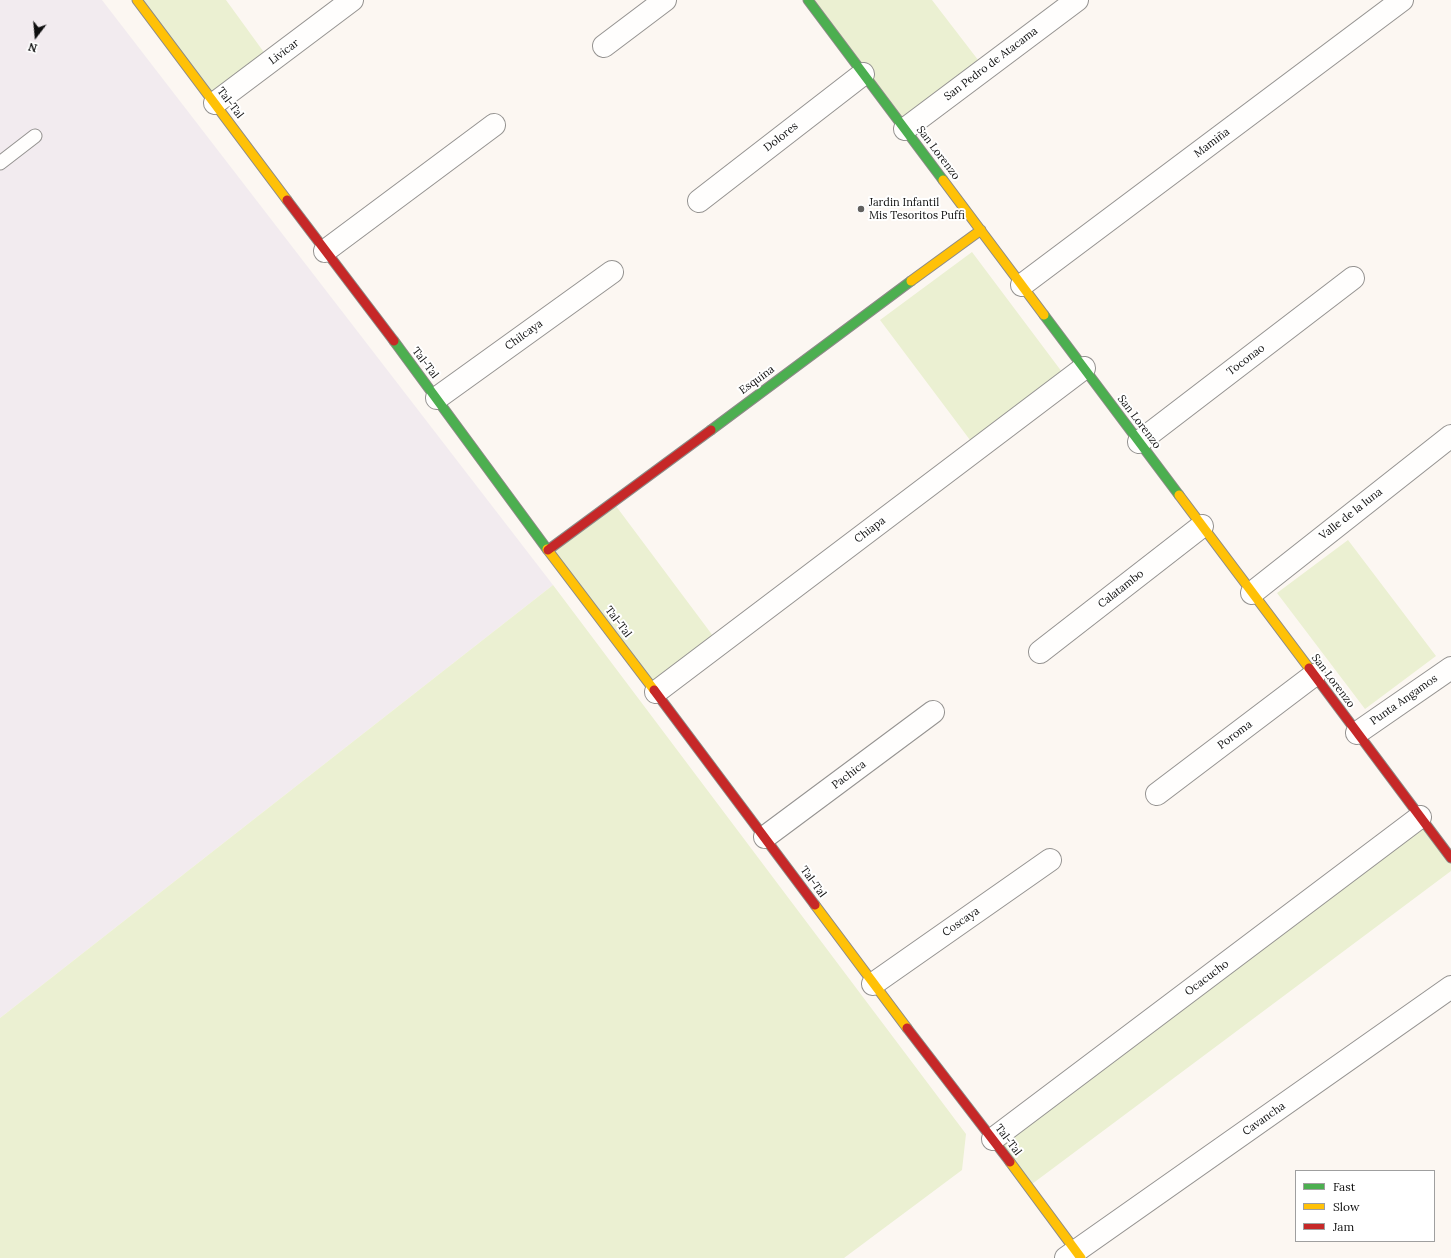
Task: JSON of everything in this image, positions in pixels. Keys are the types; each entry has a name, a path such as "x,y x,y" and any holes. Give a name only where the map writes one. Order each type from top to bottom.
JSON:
{"street":[{"name":"Tal-Tal","path":"137,0 437,398 548,550 765,837 873,984 993,1139 1074,1256"},
{"name":"Livicar","path":"215,103 352,0"},
{"path":"604,46 665,0"},
{"name":"San Lorenzo","path":"808,0 1451,858"},
{"name":"San Pedro de Atacama","path":"905,129 1077,0"},
{"name":"Mamiña","path":"1022,285 1402,0"},
{"name":"Dolores","path":"699,201 863,74"},
{"path":"325,251 494,125"},
{"name":"Esquina","path":"548,550 981,230"},
{"name":"Chilcaya","path":"437,398 612,272"},
{"name":"Toconao","path":"1139,442 1354,278"},
{"name":"Chiapa","path":"656,692 1084,368"},
{"name":"Valle de la luna","path":"1252,592 1451,436"},
{"name":"Calatambo","path":"1040,652 1202,526"},
{"name":"Punta Angamos","path":"1357,733 1451,668"},
{"name":"Poroma","path":"1157,794 1314,675"},
{"name":"Pachica","path":"765,837 933,712"},
{"name":"Ocacucho","path":"993,1139 1420,817"},
{"name":"Coscaya","path":"873,984 1050,860"},
{"name":"Cavancha","path":"1074,1256 1451,987"}],"lane":[{"path":"0,163 35,136"}],"shaded area":[{"path":"0,0 102,0 553,585 0,1018"}],"green space":[{"path":"137,0 226,0 271,62 215,103"},
{"path":"808,0 932,0 985,69 905,129"},
{"path":"972,252 1065,376 973,444 880,320"},
{"path":"613,502 719,644 656,692 548,550"},
{"path":"1348,540 1436,656 1365,709 1277,593"},
{"path":"553,585 966,1134 962,1170 844,1258 0,1258 0,1018"},
{"path":"1420,817 1451,858 1451,871 1028,1187 993,1139"}],"traffic: fast":[{"path":"808,0 943,180"},
{"path":"711,430 911,281"},
{"path":"1044,315 1179,495"},
{"path":"394,341 547,549"}],"traffic: slow":[{"path":"137,0 287,200"},
{"path":"943,180 1044,315"},
{"path":"911,281 981,230"},
{"path":"1179,495 1309,668"},
{"path":"547,549 654,690"},
{"path":"815,905 907,1028"},
{"path":"1010,1162 1081,1258"}],"traffic: jam":[{"path":"287,200 394,341"},
{"path":"548,550 711,430"},
{"path":"1309,668 1451,858"},
{"path":"654,690 815,905"},
{"path":"907,1028 1010,1162"}],"place":[{"name":"Jardin Infantil Mis Tesoritos Puffi","path":"861,209"}]}
